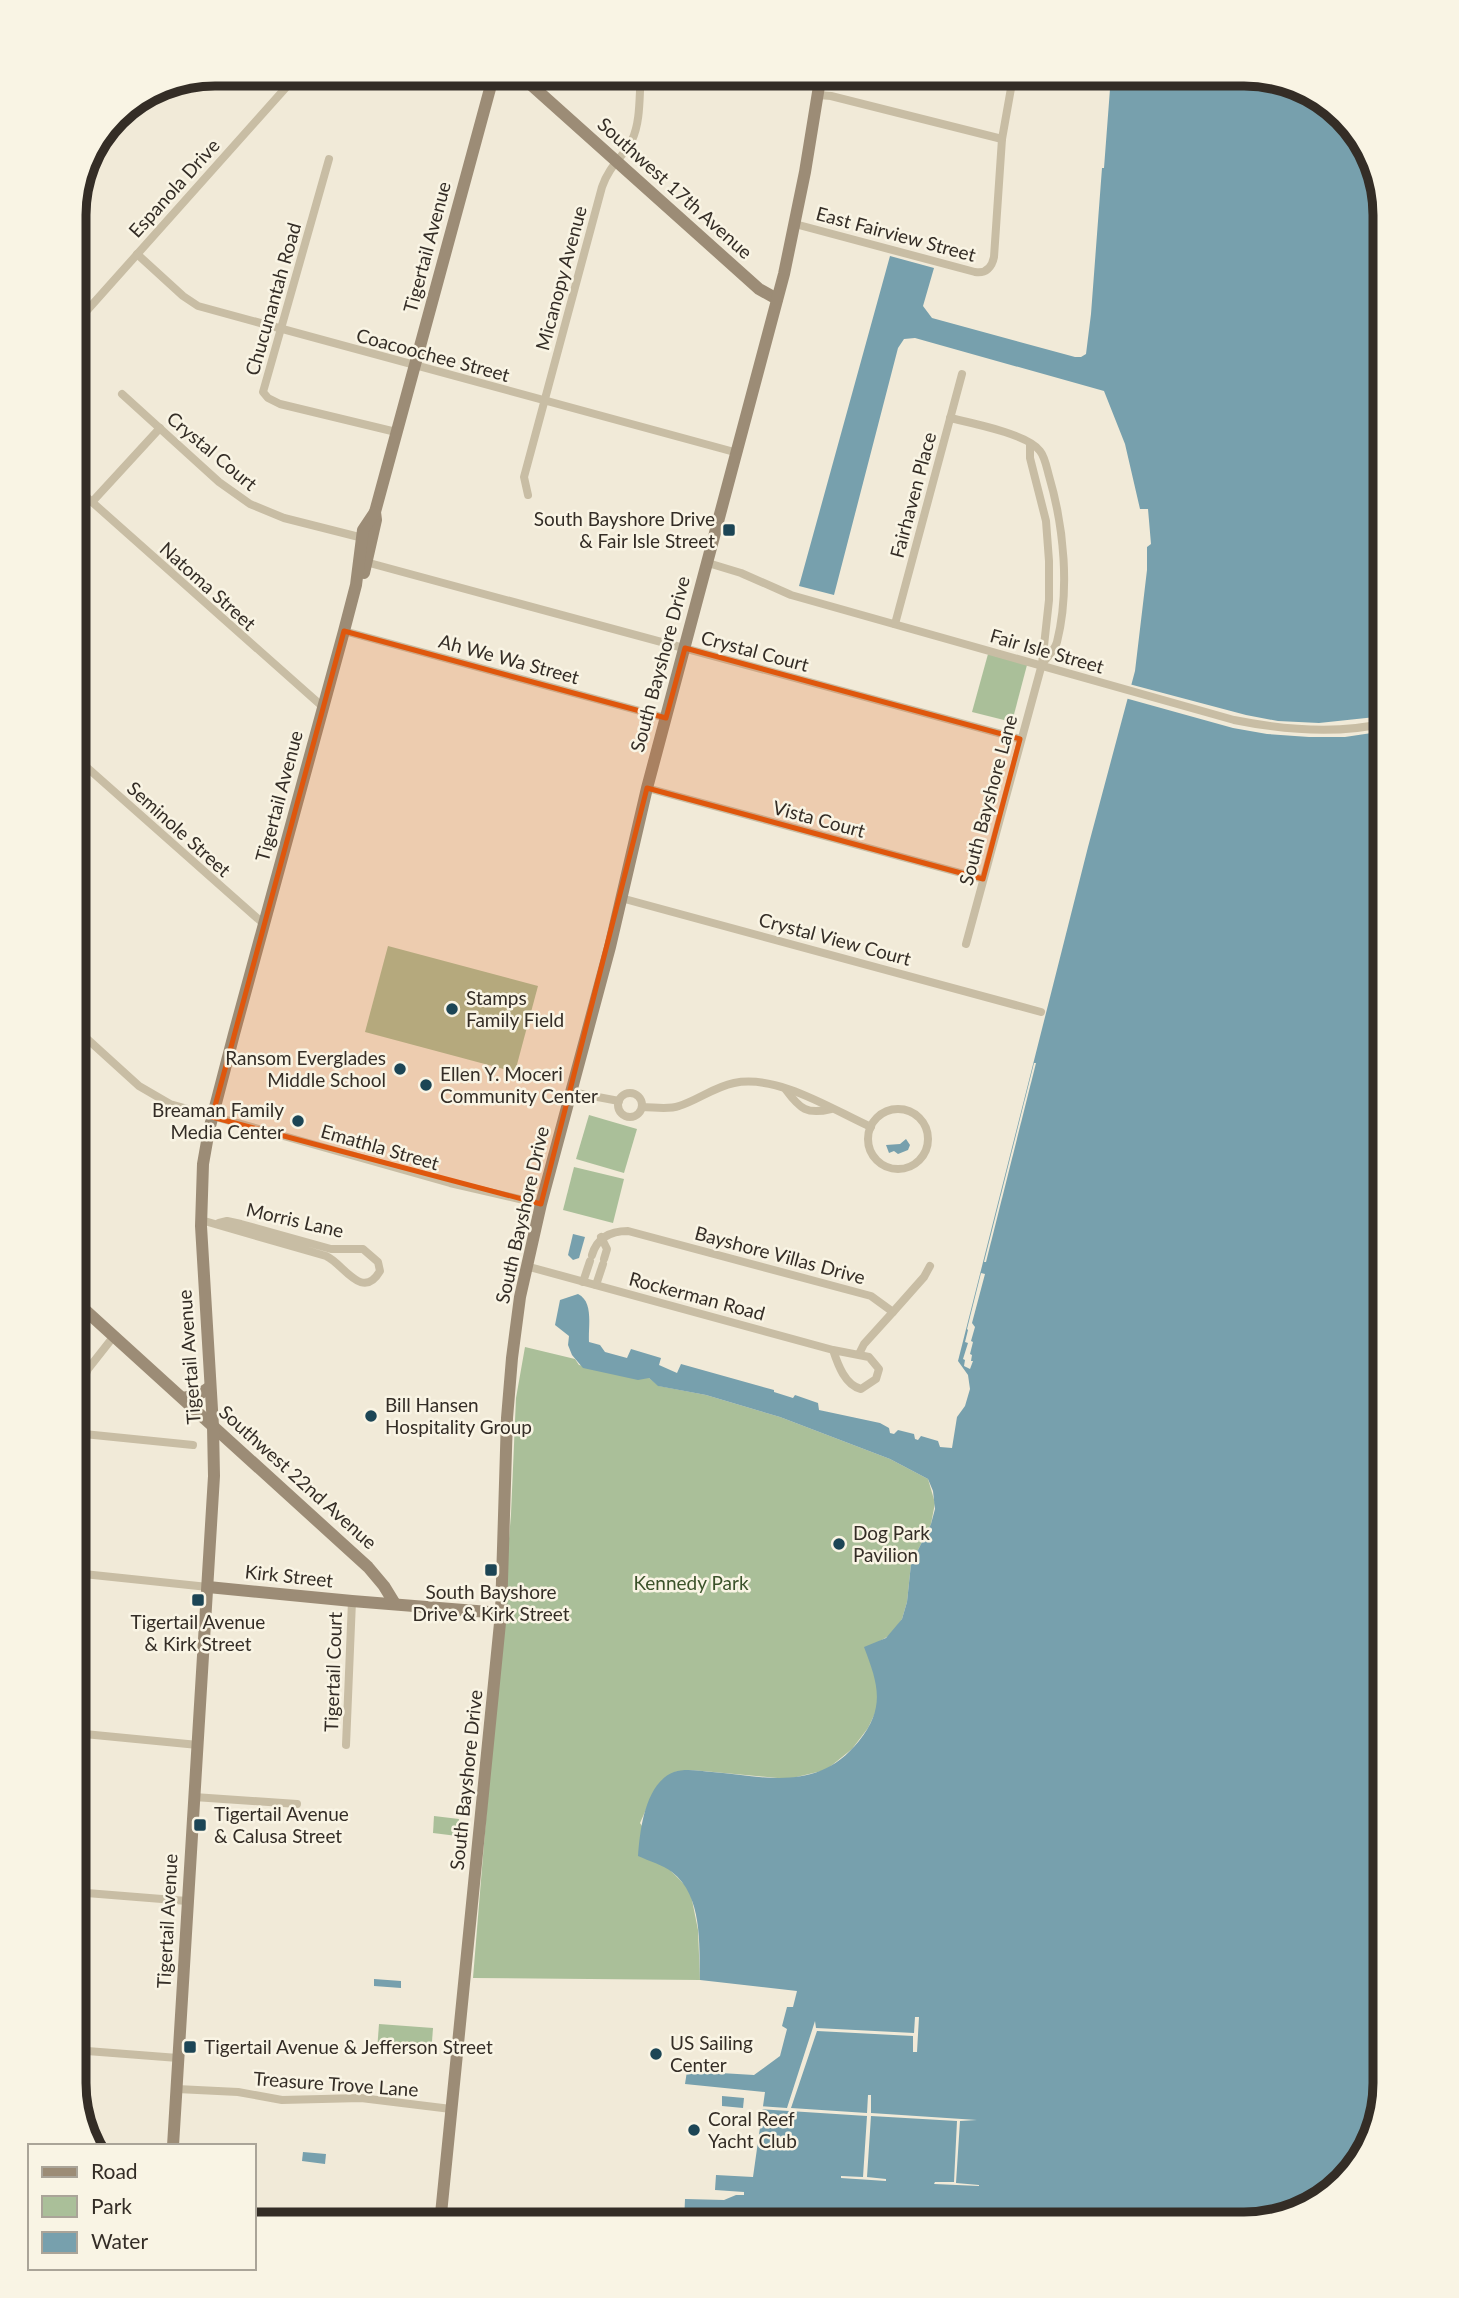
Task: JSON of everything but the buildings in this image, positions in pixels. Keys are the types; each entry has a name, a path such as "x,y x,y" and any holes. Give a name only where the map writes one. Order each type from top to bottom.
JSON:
{"street":[{"name":"Espanola Drive","path":"86,311 287,86"},
{"name":"Tigertail Avenue","path":"173,2144 214,1461 201,1220 202,1171 212,1117 363,561 365,525 375,512 491,86"},
{"name":"Southwest 17th Avenue","path":"532,86 759,289 777,299"},
{"name":"Micanopy Avenue","path":"528,495 524,477 600,193 608,170 634,135 640,86"},
{"name":"South Bayshore Drive","path":"441,2212 501,1613 507,1418 512,1358 526,1266 647,788 777,299 795,223 819,86"},
{"path":"818,95 1002,139 1011,86"},
{"name":"East Fairview Street","path":"795,223 981,273 988,270 994,257 1002,139"},
{"name":"Chucunantah Road","path":"329,159 263,392 279,404 397,432"},
{"name":"Coacoochee Street","path":"136,254 194,304 738,453"},
{"name":"Fairhaven Place","path":"895,624 962,374"},
{"name":"Crystal Court","path":"122,394 219,482 250,504 296,522 366,539"},
{"path":"950,418 1015,436 1030,444"},
{"path":"92,502 160,428"},
{"name":"South Bayshore Lane","path":"1030,444 1040,450 1049,475 1058,514 1062,554 1063,591 1059,632 1056,646 1042,664"},
{"name":"South Bayshore Lane","path":"965,944 1042,664 1049,600 1049,552 1044,511 1030,457 1030,444"},
{"name":"Natoma Street","path":"86,497 323,707"},
{"name":"Crystal Court","path":"363,561 1020,739"},
{"name":"Fair Isle Street","path":"708,563 741,573 783,593 1042,664 1125,690 1267,727 1338,729 1373,725"},
{"name":"Ah We Wa Street","path":"344,631 666,718"},
{"name":"Seminole Street","path":"86,767 265,925"},
{"name":"Vista Court","path":"647,788 983,879"},
{"name":"Crystal View Court","path":"621,898 1041,1012"},
{"name":"Emathla Street","path":"86,1038 149,1094 170,1104 450,1183 541,1204"},
{"path":"642,1107 677,1107 737,1082 762,1084 795,1091 871,1128"},
{"path":"786,1090 806,1110 818,1112 831,1109"},
{"path":"571,1092 619,1101"},
{"path":"632,1093 641,1100 642,1107 638,1113 629,1116 620,1111 619,1101 625,1094 632,1093"},
{"path":"888,1111 912,1113 925,1125 927,1148 922,1158 913,1166 902,1169 886,1167 877,1161 871,1151 868,1139 871,1128 878,1118 888,1111"},
{"name":"Morris Lane","path":"201,1220 219,1223 236,1231 331,1258 356,1281 369,1281 380,1271 378,1262 363,1248 331,1249 241,1224 227,1221 219,1223"},
{"name":"Bayshore Villas Drive","path":"601,1237 624,1230 669,1240 865,1294 877,1298 893,1312"},
{"path":"583,1282 595,1245 601,1237 607,1249 596,1285"},
{"name":"Rockerman Road","path":"526,1266 833,1350 859,1354"},
{"path":"833,1350 852,1385 861,1389 876,1380 879,1369 873,1359 859,1354 864,1344 924,1277 930,1266"},
{"name":"Southwest 22nd Avenue","path":"86,1311 373,1573 396,1604"},
{"path":"86,1374 114,1336"},
{"path":"183,1398 198,1395 210,1387"},
{"path":"86,1434 193,1445"},
{"path":"214,1461 228,1452 240,1450"},
{"name":"Kirk Street","path":"86,1574 501,1613"},
{"name":"Tigertail Court","path":"346,1745 352,1601"},
{"path":"86,1734 198,1745"},
{"path":"194,1797 297,1804"},
{"path":"86,1893 187,1901"},
{"path":"86,2051 178,2058"},
{"name":"Treasure Trove Lane","path":"177,2089 238,2092 282,2099 353,2098 451,2109"}],"highlighted area":[{"path":"344,631 666,718 685,648 1020,739 983,879 647,788 541,1204 212,1117"}],"green space":[{"path":"988,654 1027,665 1012,722 972,712"},
{"name":"Stamps Family Field","path":"388,946 538,986 515,1072 365,1032"},
{"path":"589,1115 637,1129 624,1173 576,1159"},
{"path":"574,1167 624,1179 613,1223 563,1210"},
{"name":"Kennedy Park","path":"525,1347 575,1359 579,1365 649,1378 659,1386 706,1395 780,1417 890,1459 928,1479 935,1503 931,1524 911,1564 907,1602 902,1619 892,1634 880,1641 872,1667 877,1683 877,1709 868,1728 852,1749 826,1770 788,1779 692,1770 675,1772 661,1783 652,1796 640,1823 671,1871 690,1890 698,1930 700,1980 473,1978 511,1514 516,1398"},
{"path":"434,1816 459,1819 457,1836 433,1833"},
{"path":"379,2024 433,2028 431,2055 377,2051"}],"water":[{"path":"1253,86 1270,88 1301,99 1329,118 1352,143 1369,181 1372,198 1373,2084 1369,2117 1356,2148 1336,2175 1301,2199 1261,2211 684,2212 685,2199 724,2200 744,2195 744,2192 715,2190 716,2175 753,2177 765,2092 685,2084 687,2071 754,2075 780,2056 787,2029 782,2026 787,2007 793,2007 797,1991 700,1980 699,1936 689,1894 672,1872 638,1856 646,1808 656,1786 674,1772 693,1770 772,1778 809,1775 827,1768 859,1741 873,1717 877,1695 864,1647 886,1638 902,1619 907,1602 911,1564 931,1524 935,1509 933,1491 928,1479 890,1459 780,1417 706,1395 658,1386 649,1378 638,1380 583,1368 572,1355 568,1345 569,1336 555,1325 560,1300 578,1294 588,1308 589,1342 600,1345 605,1352 627,1358 631,1349 661,1358 659,1365 677,1373 681,1364 774,1390 793,1398 795,1395 818,1403 819,1410 880,1423 889,1428 890,1433 894,1434 898,1430 914,1434 918,1440 921,1436 938,1441 940,1447 952,1448 957,1417 965,1406 970,1389 968,1375 958,1361 1135,671 1147,570 1147,547 1151,544 1148,509 1140,509 1125,444 1104,391 915,338 904,339 898,348 834,595 799,586 890,256 934,268 923,306 932,318 1075,357 1086,354 1104,168 1108,88"},
{"path":"906,1139 910,1145 908,1150 898,1154 894,1151 889,1153 886,1145 900,1144"},
{"path":"573,1234 585,1237 579,1258 573,1260 568,1255"},
{"path":"374,1979 401,1981 401,1988 374,1986"},
{"path":"722,2096 744,2098 743,2108 722,2106"},
{"path":"303,2152 326,2154 325,2164 302,2161"}],"pier":[{"path":"1129,684 1278,721 1319,723 1373,717 1373,733 1345,737 1267,734 1233,728 1125,698"},
{"path":"1034,1063 1036,1063 984,1262"},
{"path":"981,1273 985,1274 972,1323 975,1327 971,1341 970,1354 973,1361 970,1369 964,1366 963,1359 968,1343 965,1342 967,1329"},
{"path":"915,2017 919,2017 917,2052 913,2052 913,2036 817,2031 791,2108 867,2113 868,2095 871,2095 871,2113 977,2120 960,2121 956,2183 979,2186 934,2184 954,2182 957,2121 871,2116 867,2177 886,2181 841,2178 863,2177 867,2116 760,2109 760,2106 787,2108 815,2021 816,2028 914,2033"}],"place":[{"name":"South Bayshore Drive & Fair Isle Street","path":"729,530"},
{"name":"Stamps Family Field","path":"452,1009"},
{"name":"Ransom Everglades Middle School","path":"400,1069"},
{"name":"Ellen Y. Moceri Community Center","path":"426,1085"},
{"name":"Breaman Family Media Center","path":"298,1121"},
{"name":"Bill Hansen Hospitality Group","path":"371,1416"},
{"name":"Dog Park Pavilion","path":"839,1544"},
{"name":"South Bayshore Drive & Kirk Street","path":"491,1570"},
{"name":"Tigertail Avenue & Kirk Street","path":"198,1600"},
{"name":"Tigertail Avenue & Calusa Street","path":"200,1825"},
{"name":"Tigertail Avenue & Jefferson Street","path":"190,2047"},
{"name":"US Sailing Center","path":"656,2054"},
{"name":"Coral Reef Yacht Club","path":"694,2130"}]}
